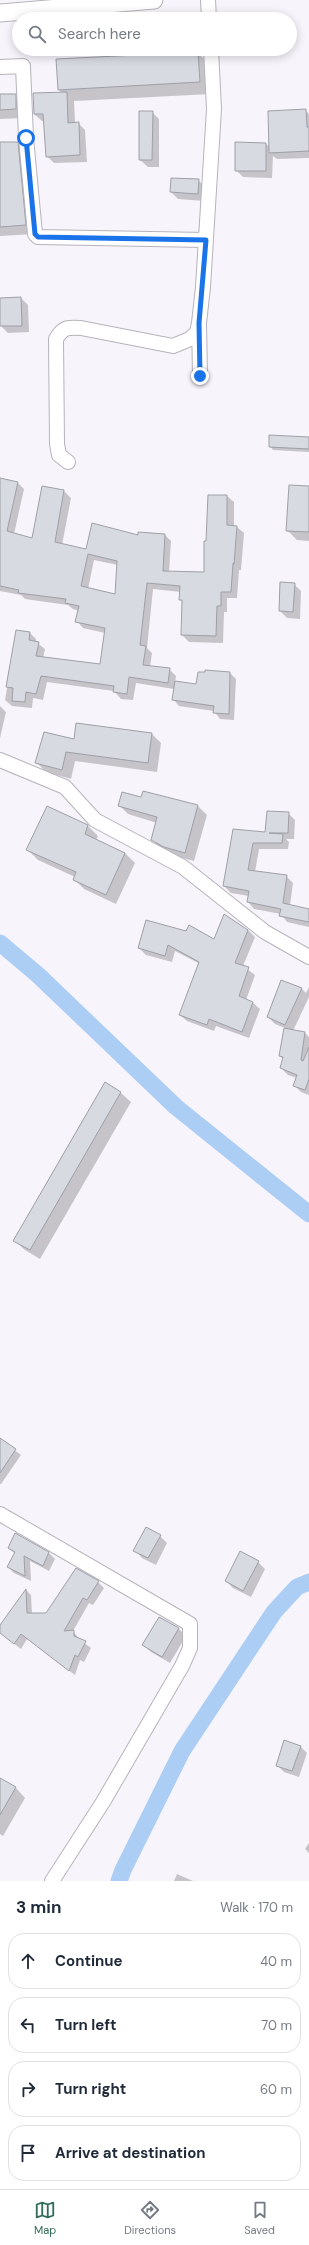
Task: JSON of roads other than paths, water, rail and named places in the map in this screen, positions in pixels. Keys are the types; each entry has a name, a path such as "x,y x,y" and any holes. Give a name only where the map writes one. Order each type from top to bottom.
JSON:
{"street":[{"path":"0,13 154,0"},
{"path":"208,0 209,12"},
{"path":"200,376 199,323 214,109 211,56"},
{"path":"0,67 23,66 26,138 35,234 38,237 206,240"},
{"path":"68,462 58,455 57,444 56,339 61,330 66,327 81,328 173,346 190,339 197,332 199,323"},
{"path":"0,760 65,787 95,820 183,867 265,932 309,957"},
{"path":"0,1514 190,1624 190,1648 182,1666 103,1802 52,1881"}],"waterway":[{"path":"0,943 38,975 176,1107 309,1214"},
{"path":"119,1881 182,1751 274,1612 297,1587 309,1582"}]}
